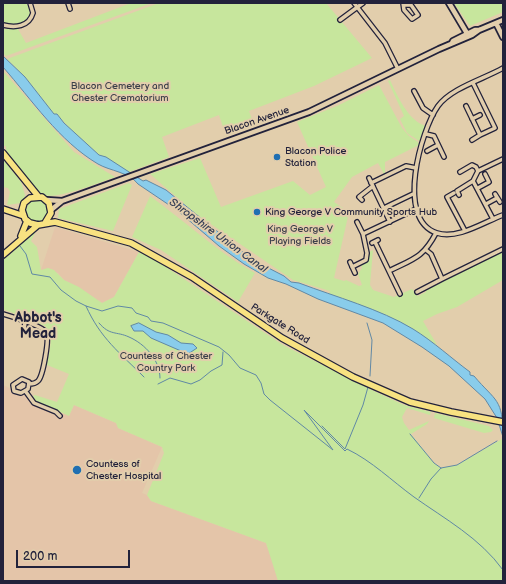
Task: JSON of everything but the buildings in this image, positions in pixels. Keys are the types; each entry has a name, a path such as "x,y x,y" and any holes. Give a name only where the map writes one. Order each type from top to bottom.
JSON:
{"main road":[{"path":"3,153 28,186 38,196 46,200 50,213 55,222"},
{"path":"19,240 25,219 23,206 26,200 28,186"},
{"path":"26,200 38,196"},
{"path":"5,209 23,206"},
{"path":"5,209 38,225"},
{"path":"3,255 38,225 45,223 50,213"},
{"name":"Parkgate Road","path":"45,223 55,222 131,243 192,277 282,338 353,377 410,402 503,422"}],"street":[{"path":"3,25 17,26 27,23 33,13 30,3"},
{"path":"68,3 70,9"},
{"path":"354,3 385,43 398,69"},
{"path":"340,20 363,3"},
{"path":"449,3 469,34"},
{"name":"Blacon Avenue","path":"46,200 62,201 309,112 452,43 454,44 469,34 503,20"},
{"path":"496,23 503,37"},
{"path":"503,68 446,97 438,106 426,134 416,168 414,194 416,210 425,225 436,233 450,235 503,215"},
{"path":"472,140 495,128 473,83"},
{"path":"414,91 423,108 433,115"},
{"path":"466,106 480,135"},
{"path":"472,119 480,115"},
{"path":"426,134 434,136 444,157"},
{"path":"427,151 438,146"},
{"path":"459,195 457,191 473,181 478,171 499,163 503,159"},
{"path":"462,172 472,165 476,167 478,171"},
{"path":"359,198 372,184 406,166 416,168"},
{"path":"485,174 492,187"},
{"path":"369,178 390,222"},
{"path":"473,181 493,219"},
{"path":"478,188 489,182"},
{"path":"454,193 447,197 465,230"},
{"path":"384,208 414,194"},
{"path":"486,204 496,196 500,202"},
{"name":"Blacon Avenue","path":"50,213 62,201"},
{"path":"363,234 416,210"},
{"path":"352,267 366,260 368,253 363,234 357,222"},
{"path":"389,271 418,256 426,250 436,233"},
{"path":"375,242 400,294"},
{"path":"417,292 503,249"},
{"path":"426,250 431,254 442,279"},
{"path":"350,262 355,273"},
{"path":"3,314 42,328 48,337 48,346 40,379 30,384 26,392"},
{"path":"24,331 25,322"},
{"path":"30,384 28,381 22,379 13,386 14,391 26,392 34,403 56,412 60,416"}],"shaded area":[{"path":"55,227 139,252 114,297 102,303 64,280 58,273 41,270"},
{"name":"Countess of Chester Hospital","path":"3,385 69,416 74,405 116,423 118,428 162,447 142,493 147,495 151,501 266,543 282,581 3,581"}],"green space":[{"path":"4,3 27,3 31,16 25,21 14,25 3,23"},
{"path":"131,3 152,3 6,56 3,53 3,29 18,29 26,43"},
{"name":"Blacon Cemetery and Chester Crematorium","path":"159,3 326,3 372,58 314,86 249,111 254,125 226,136 219,115 162,137 169,157 129,172 95,152 83,142 57,114 54,114 25,77 7,59"},
{"path":"454,3 503,3 503,12 470,26"},
{"path":"3,71 74,152 115,177 88,187 55,195 47,196 36,190 26,179 6,150 6,146 3,146"},
{"path":"390,80 404,107 414,119 426,126 419,141 407,133 400,119 404,116 388,81"},
{"name":"King George V Playing Fields","path":"379,85 402,128 409,136 418,142 419,145 385,162 384,174 378,163 352,177 334,202 349,212 334,278 344,281 346,280 359,286 362,285 358,274 362,268 361,265 367,262 369,252 373,250 370,285 373,290 394,297 412,289 418,296 426,292 425,289 503,251 503,280 457,307 423,321 437,345 398,322 329,294 330,291 293,280 196,214 150,174 200,158 221,207 293,181 310,195 326,187 297,122 337,106"},
{"path":"3,159 21,182 25,195 24,200 21,203 7,205 10,192 8,188 3,187"},
{"path":"129,183 132,185 113,231 58,218 59,209"},
{"path":"150,196 227,256 255,273 238,302 161,250 132,237"},
{"path":"37,200 45,203 48,211 45,219 37,222 29,219 26,211 29,203"},
{"name":"Countess of Chester Country Park","path":"36,231 31,241 37,247 41,270 48,268 54,270 64,280 79,287 102,303 114,297 139,252 157,261 283,345 404,405 431,412 430,415 407,408 402,417 409,430 429,421 427,424 411,434 434,463 441,468 457,465 502,439 503,581 278,581 266,543 151,501 147,495 164,453 162,447 118,428 116,423 74,405 69,416 36,401 33,396 35,395 57,402 69,374 47,365 51,340 45,326 3,309 3,260"},
{"path":"435,413 489,426 493,430 491,432 484,433 434,418"}],"water":[{"name":"Shropshire Union Canal","path":"3,56 25,77 54,114 57,114 64,123 99,155 106,157 143,181 146,180 166,190 253,260 284,276 291,282 299,283 386,315 421,334 470,372 470,375 474,376 493,396 500,407 502,415 503,437 497,418 485,399 449,366 422,347 383,323 318,299 286,284 268,278 244,264 219,246 178,211 130,177 98,164 84,155 58,132 3,67"},
{"path":"139,323 156,332 168,335 181,343 193,344 197,348 188,354 151,338 143,331 134,331 131,326"}],"waterway":[{"path":"20,246 26,254 32,274 50,277 61,290 76,301 102,311 118,306 132,308 136,313 148,317 151,321 163,323 219,347 229,355 240,368 256,375 261,383 264,394 270,400 333,450 304,410 345,451 347,449 365,459 414,497 462,530 484,548 503,570"},
{"path":"86,306 104,336 144,377"},
{"path":"99,323 106,330 129,337 146,348 157,365 160,378"},
{"path":"367,323 372,340 370,376"},
{"path":"158,384 170,378 191,384 200,380 211,371 222,365 223,352"},
{"path":"322,426 345,449 363,405 368,387"},
{"path":"410,434 434,463 441,468"},
{"path":"419,498 431,479 441,468 457,465 497,441"}],"place":[{"name":"Blacon Police Station","path":"277,157"},
{"name":"King George V Community Sports Hub","path":"257,212"},
{"name":"Countess of Chester Hospital","path":"77,470"}],"district":[{"name":"Abbot's Mead","path":"38,326"}]}
